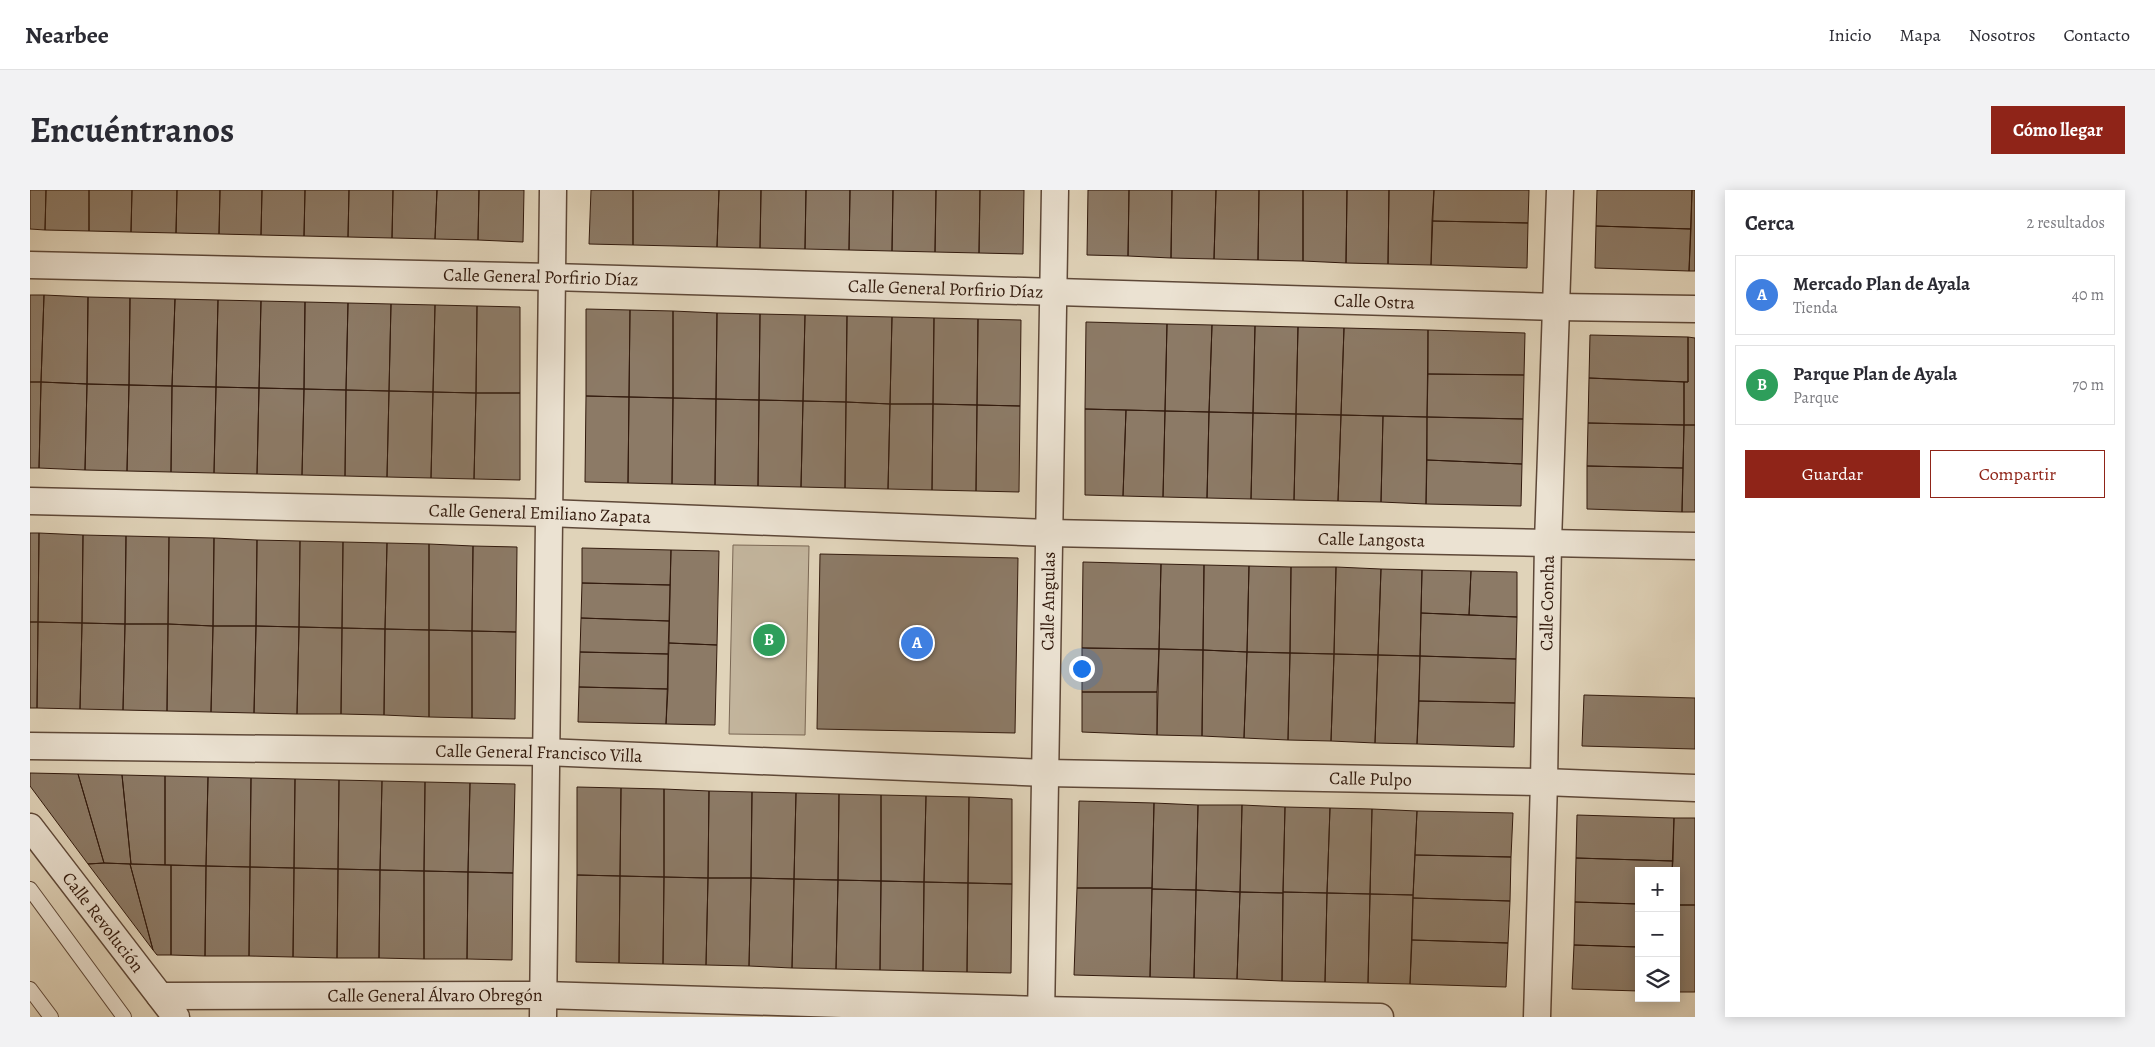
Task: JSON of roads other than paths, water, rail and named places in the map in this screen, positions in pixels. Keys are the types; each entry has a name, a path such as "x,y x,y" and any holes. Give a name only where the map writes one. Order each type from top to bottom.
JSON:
{"street":[{"path":"543,1006 553,190"},
{"name":"Calle Angulas","path":"1041,1014 1056,190"},
{"name":"Calle Concha","path":"1537,1017 1544,782 1548,542 1560,190"},
{"name":"Calle General Porfirio Díaz","path":"30,265 552,277 1053,293"},
{"name":"Calle Ostra","path":"1053,293 1695,309"},
{"name":"Calle General Emiliano Zapata","path":"30,501 548,512 1049,533"},
{"name":"Calle Langosta","path":"1049,533 1695,546"},
{"name":"Calle General Francisco Villa","path":"30,746 545,752 1046,773"},
{"name":"Calle Pulpo","path":"1046,773 1544,782 1695,788"},
{"name":"Calle Revolución","path":"30,826 176,1017"},
{"name":"Calle General Álvaro Obregón","path":"160,996 543,1006 1380,1017"}],"lane":[{"path":"30,889 122,1016"},
{"path":"30,989 51,1017"}],"place":[{"name":"Parque Plan de Ayala","path":"769,640"},
{"name":"Mercado Plan de Ayala","path":"917,643"}]}
